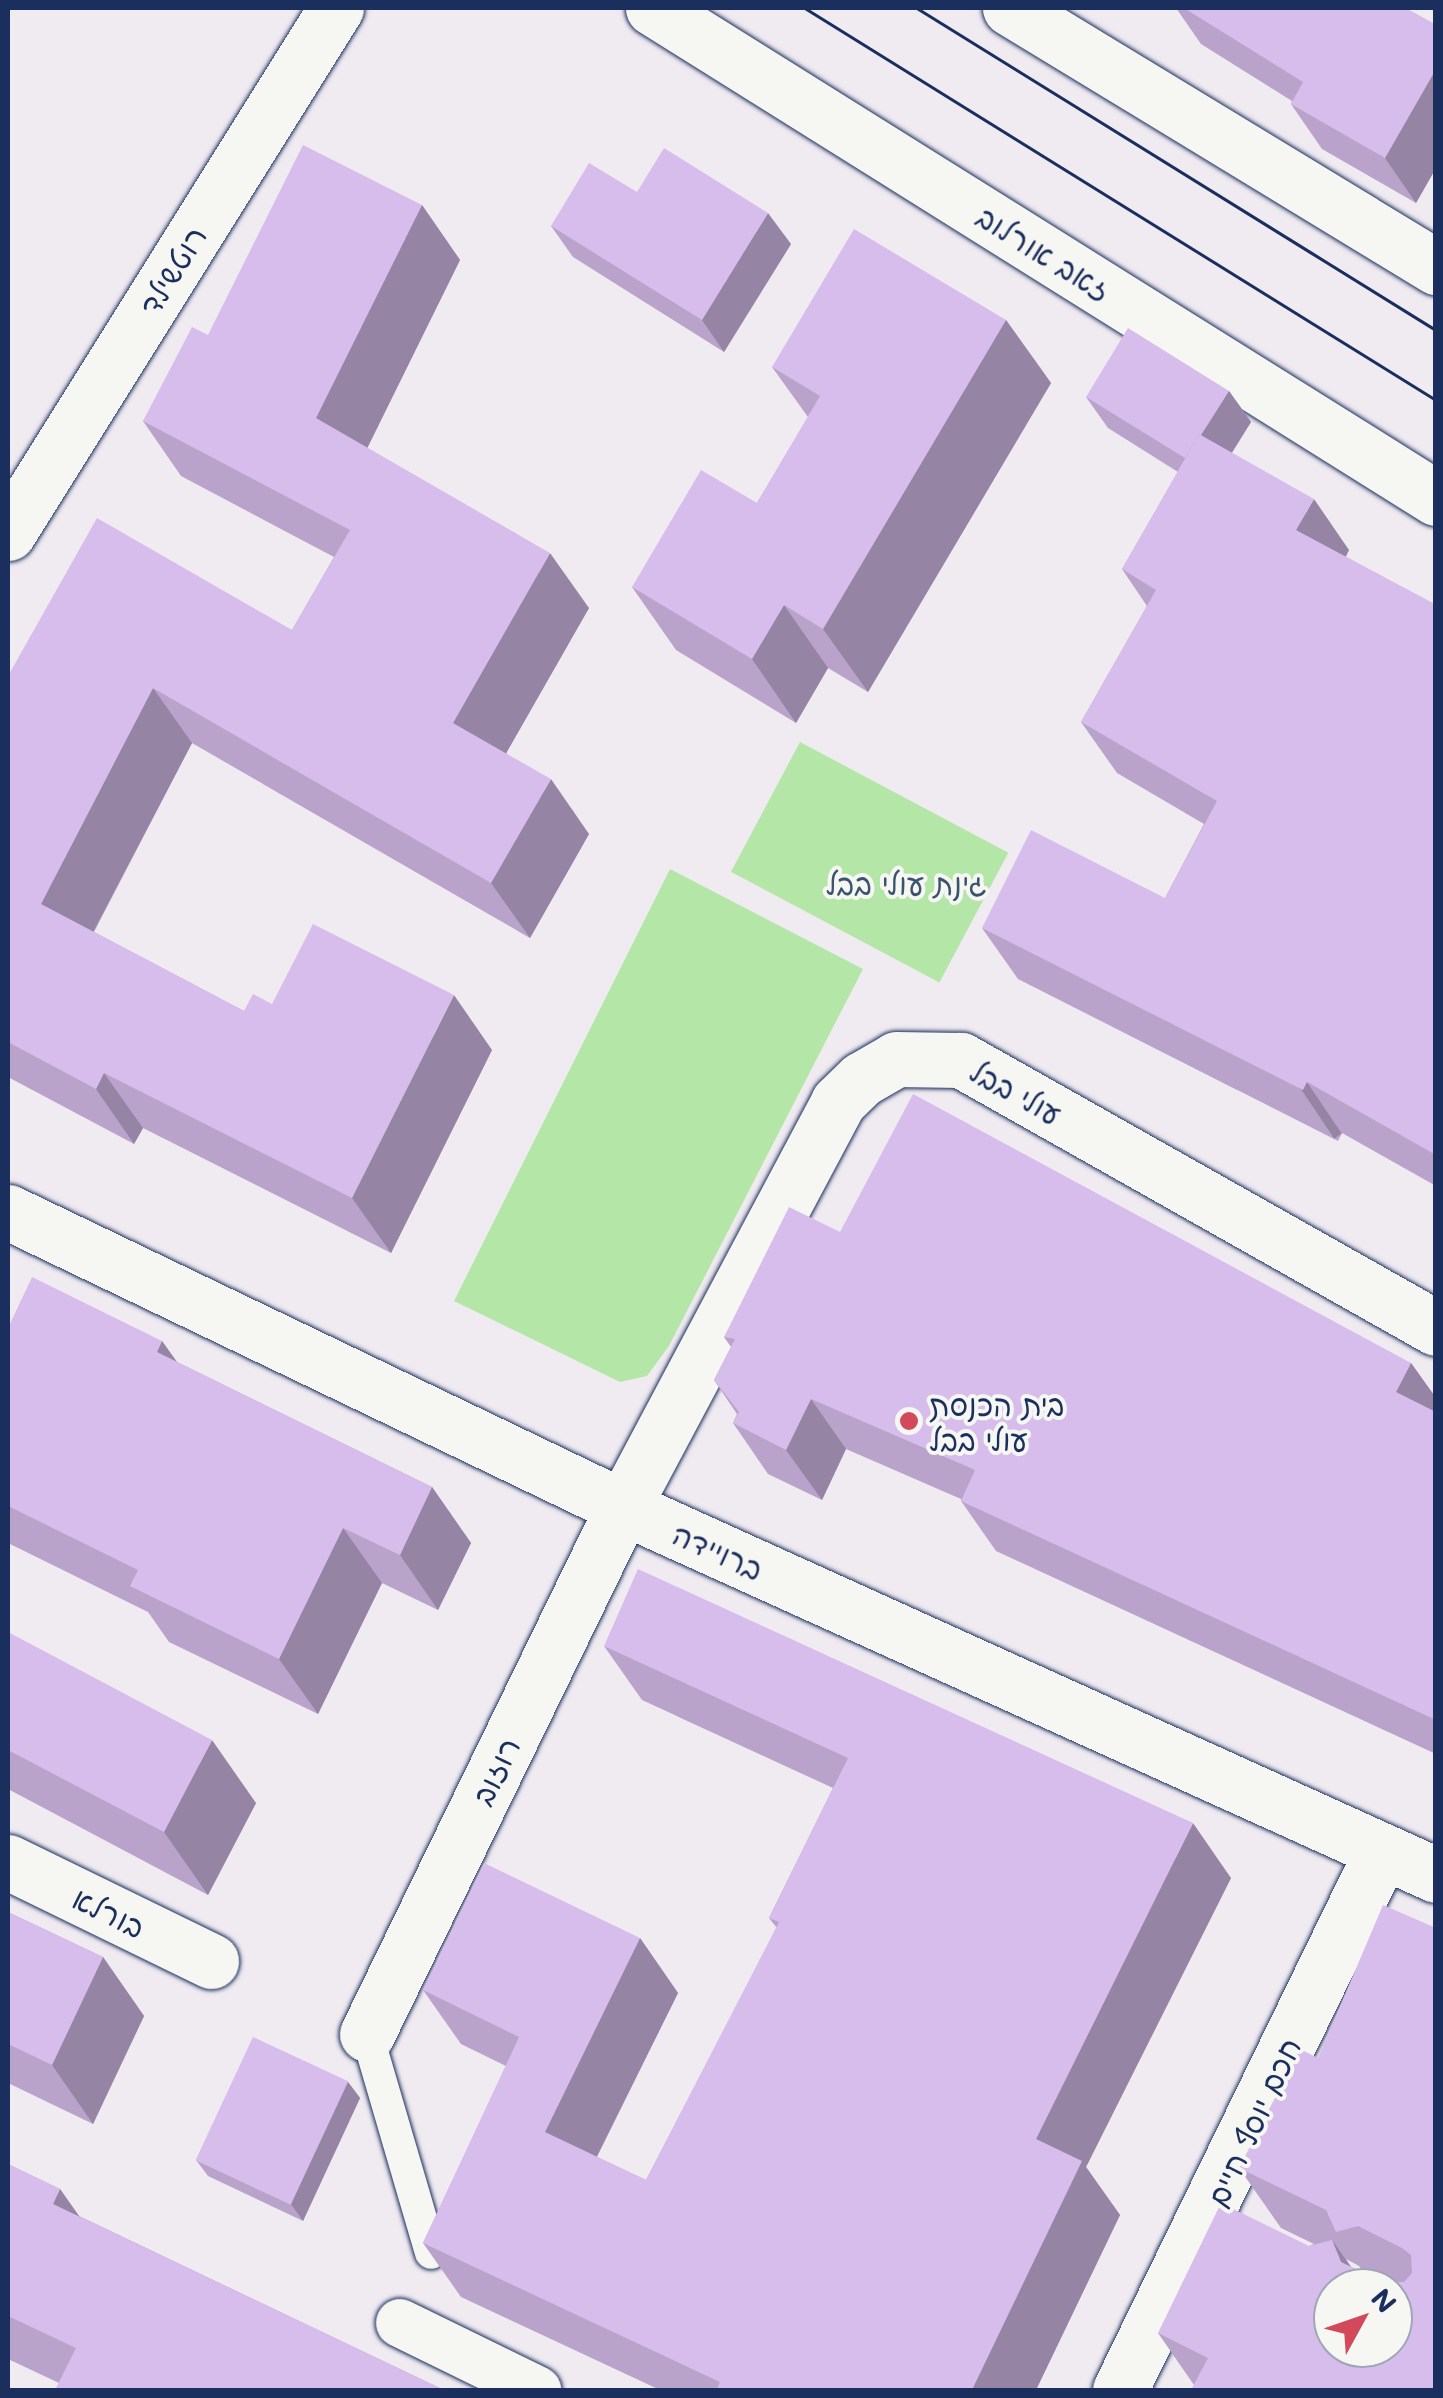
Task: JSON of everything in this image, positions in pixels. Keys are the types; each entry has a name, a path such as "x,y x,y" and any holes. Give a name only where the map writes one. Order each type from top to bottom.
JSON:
{"street":[{"name":"רוטשילד","path":"8,533 336,8"},
{"name":"זאב אורלוב","path":"653,8 1436,498"},
{"path":"1010,8 1436,267"},
{"name":"עולי בבל","path":"623,1508 838,1102 896,1059 961,1060 1436,1328"},
{"name":"ברויידה","path":"8,1212 623,1508 1436,1875"},
{"name":"רוזוב","path":"367,2034 623,1508"},
{"name":"חכם יוסף חיים","path":"1120,2390 1225,2223 1382,1851"},
{"name":"בורלא","path":"8,1862 210,1961"},
{"path":"400,2323 538,2390"}],"lane":[{"path":"367,2034 432,2252"}],"green space":[{"name":"גינת עולי בבל","path":"800,742 1008,853 939,983 731,872"},
{"path":"670,869 863,969 669,1346 647,1376 620,1382 454,1301"}],"building":[{"path":"1184,8 1405,8 1436,25 1436,69 1385,158 1291,104 1303,82"},
{"path":"303,145 422,205 316,418 550,553 453,723 551,779 491,883 153,688 41,904 244,1011 253,994 272,1004 313,924 454,995 352,1198 104,1073 96,1089 8,1042 8,676 97,518 292,630 350,530 143,421 192,327 208,335"},
{"path":"664,148 768,213 702,320 551,226 589,163 637,192"},
{"path":"854,229 1006,320 823,629 784,605 752,659 632,587 701,470 757,503 820,396 772,367"},
{"path":"1128,328 1229,391 1185,458 1086,397"},
{"path":"1199,434 1314,499 1296,530 1436,605 1436,1155 1307,1082 1303,1090 982,928 1031,830 1165,898 1217,801 1081,722 1156,590 1122,569"},
{"path":"913,1094 1411,1363 1396,1392 1436,1412 1436,1720 961,1501 975,1470 811,1399 786,1450 733,1423 739,1412 714,1380 735,1339 724,1337 789,1207 840,1232"},
{"path":"32,1277 162,1341 157,1352 432,1487 400,1555 343,1528 279,1659 130,1586 138,1570 8,1506 8,1328"},
{"path":"638,1569 1193,1823 1036,2139 1082,2161 972,2390 717,2389 720,2382 423,2243 519,2037 423,1990 484,1863 640,1938 545,2132 646,2180 779,1922 769,1918 848,1758 604,1646"},
{"path":"8,1632 212,1740 164,1832 8,1750"},
{"path":"1383,1905 1436,1928 1436,2390 1191,2390 1208,2358 1158,2333 1221,2203 1309,2246 1332,2240 1341,2262 1354,2268 1313,2268 1313,2368 1413,2368 1411,2255 1358,2226 1336,2232 1326,2210 1239,2168 1300,2049 1318,2058"},
{"path":"8,1912 103,1957 52,2065 8,2044"},
{"path":"253,2037 348,2081 291,2205 196,2160"},
{"path":"8,2164 60,2189 53,2204 444,2390 55,2390 76,2348 8,2316"}],"tram line":[{"path":"805,8 1436,400"},
{"path":"917,8 1436,330"}],"place":[{"name":"בית הכנסת עולי בבל","path":"909,1421"}]}
